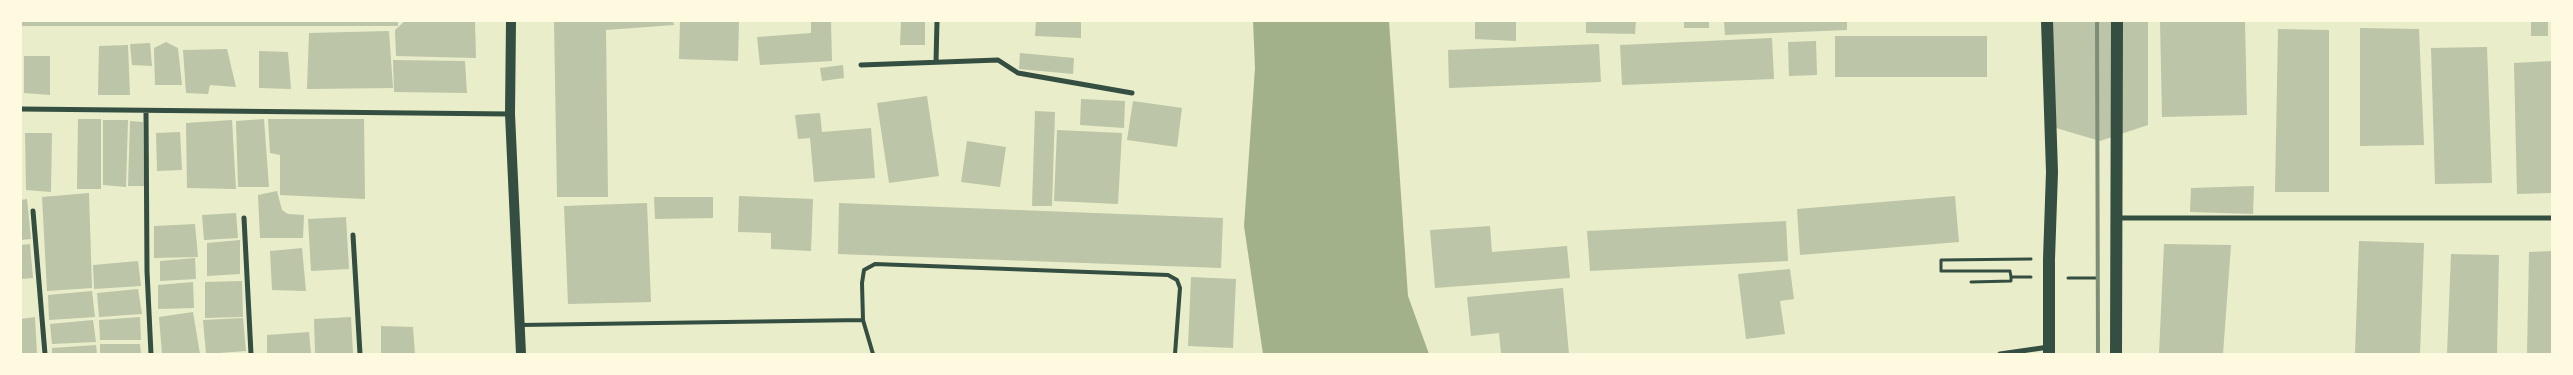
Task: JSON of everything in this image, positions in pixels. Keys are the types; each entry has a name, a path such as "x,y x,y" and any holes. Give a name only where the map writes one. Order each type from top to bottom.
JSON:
{"main road":[{"path":"511,21 510,114 521,354"},
{"path":"2048,21 2052,172 2048,259 2049,350"},
{"path":"2116,354 2117,21"}],"street":[{"path":"936,62 938,21"},
{"path":"860,65 998,60 1018,73 1132,93"},
{"path":"21,109 510,114"},
{"path":"146,111 147,271 151,354"},
{"path":"33,212 45,354"},
{"path":"244,218 251,354"},
{"path":"2117,218 2552,218"},
{"path":"354,235 360,354"},
{"path":"2000,354 2049,350"}],"lane":[{"path":"873,354 863,320 862,283 864,270 875,264 1168,275 1177,280 1180,288 1175,354"},
{"path":"520,325 863,320"}],"path":[{"path":"2010,277 2010,271 1941,271 1941,260 2048,259"}],"shaded area":[{"path":"1253,21 1389,21 1408,296 1429,354 1263,354 1244,226 1255,68"}],"building":[{"path":"21,21 398,21 398,26 21,26"},
{"path":"405,21 475,21 476,58 396,56 395,30"},
{"path":"554,21 673,21 674,25 606,30 608,197 557,197"},
{"path":"680,21 739,21 738,61 679,59"},
{"path":"811,21 831,21 832,61 760,65 757,37 811,33"},
{"path":"901,21 925,21 925,45 900,45"},
{"path":"1036,21 1081,21 1081,38 1035,36"},
{"path":"1475,21 1516,21 1516,41 1475,39"},
{"path":"1586,21 1636,21 1635,34 1586,33"},
{"path":"1684,21 1709,21 1709,28 1684,28"},
{"path":"1724,21 1847,21 1847,30 1725,35"},
{"path":"2046,21 2148,21 2148,125 2100,141 2046,125"},
{"path":"2160,21 2245,21 2247,115 2162,117"},
{"path":"2531,21 2548,21 2548,36 2531,36"},
{"path":"2360,28 2419,29 2424,145 2360,146"},
{"path":"2278,29 2329,30 2329,192 2275,192"},
{"path":"389,31 393,88 307,89 309,33"},
{"path":"1835,36 1987,36 1987,77 1835,77"},
{"path":"1772,38 1774,79 1622,85 1620,45"},
{"path":"1816,41 1817,75 1789,76 1788,42"},
{"path":"166,42 178,48 182,85 155,85 154,48"},
{"path":"150,43 152,66 132,65 130,44"},
{"path":"1599,44 1601,82 1449,88 1448,50"},
{"path":"128,45 130,95 98,95 99,46"},
{"path":"2487,47 2492,183 2435,184 2431,48"},
{"path":"227,49 236,87 210,85 208,94 186,93 183,50"},
{"path":"259,51 288,52 291,89 259,88"},
{"path":"1020,53 1074,58 1073,74 1019,69"},
{"path":"24,56 50,56 50,95 24,93"},
{"path":"393,60 465,61 467,93 394,92"},
{"path":"2552,61 2552,193 2517,194 2514,63"},
{"path":"843,65 844,78 822,81 820,68"},
{"path":"927,96 939,176 889,183 877,103"},
{"path":"1081,99 1125,101 1124,128 1080,125"},
{"path":"1133,101 1182,108 1177,147 1127,140"},
{"path":"1035,111 1055,112 1052,206 1032,206"},
{"path":"820,113 822,132 871,128 875,178 814,182 810,138 798,139 795,115"},
{"path":"78,119 101,119 101,189 77,189"},
{"path":"264,119 269,187 238,187 236,121"},
{"path":"268,119 364,119 365,199 280,195 280,155 270,153"},
{"path":"103,120 128,120 126,187 103,185"},
{"path":"232,120 236,189 187,188 186,123"},
{"path":"130,121 143,122 144,186 128,186"},
{"path":"1057,130 1122,133 1118,204 1054,201"},
{"path":"180,132 182,170 157,171 156,133"},
{"path":"25,133 52,133 51,192 26,190"},
{"path":"967,141 1006,147 1000,187 961,182"},
{"path":"2254,186 2253,214 2190,212 2191,188"},
{"path":"277,191 282,210 288,214 304,215 303,238 260,238 258,195"},
{"path":"89,193 92,288 47,291 42,197"},
{"path":"739,196 813,199 811,251 771,249 771,233 738,232"},
{"path":"1955,196 1959,242 1800,255 1797,209"},
{"path":"654,197 713,197 713,218 655,219"},
{"path":"27,199 31,239 21,240 21,200"},
{"path":"647,203 651,302 568,304 564,206"},
{"path":"839,203 1223,218 1221,268 838,254"},
{"path":"236,213 238,238 204,240 202,215"},
{"path":"346,217 349,269 311,271 308,219"},
{"path":"1786,221 1788,261 1590,271 1587,231"},
{"path":"195,224 198,257 154,258 154,226"},
{"path":"1490,226 1492,252 1567,246 1570,278 1435,288 1430,230"},
{"path":"240,240 240,274 207,276 207,243"},
{"path":"2359,241 2424,243 2420,354 2355,354"},
{"path":"30,244 33,278 21,279 21,245"},
{"path":"2164,244 2231,245 2223,354 2159,354"},
{"path":"302,248 306,291 272,290 270,251"},
{"path":"2552,251 2552,354 2527,354 2529,252"},
{"path":"2451,254 2499,255 2497,354 2447,354"},
{"path":"195,258 196,279 160,281 160,261"},
{"path":"138,261 141,286 94,289 93,265"},
{"path":"1790,269 1794,299 1780,301 1785,334 1746,339 1738,274"},
{"path":"1191,277 1236,279 1233,348 1188,346"},
{"path":"242,281 243,317 205,318 205,282"},
{"path":"193,282 194,308 158,309 158,285"},
{"path":"1563,288 1569,354 1501,354 1499,333 1471,336 1467,297"},
{"path":"138,289 142,314 99,317 97,293"},
{"path":"92,291 95,317 49,320 48,295"},
{"path":"193,312 200,354 162,354 159,317"},
{"path":"35,317 37,354 21,354 21,319"},
{"path":"140,317 141,340 100,340 99,320"},
{"path":"351,317 353,353 315,353 314,319"},
{"path":"243,318 246,351 206,354 203,320"},
{"path":"93,320 96,342 52,344 50,324"},
{"path":"381,326 413,327 415,354 381,354"},
{"path":"309,332 311,354 267,354 267,335"},
{"path":"100,344 140,344 141,354 100,354"},
{"path":"96,345 97,354 52,354 52,348"}],"railway":[{"path":"2097,21 2098,354"}]}
